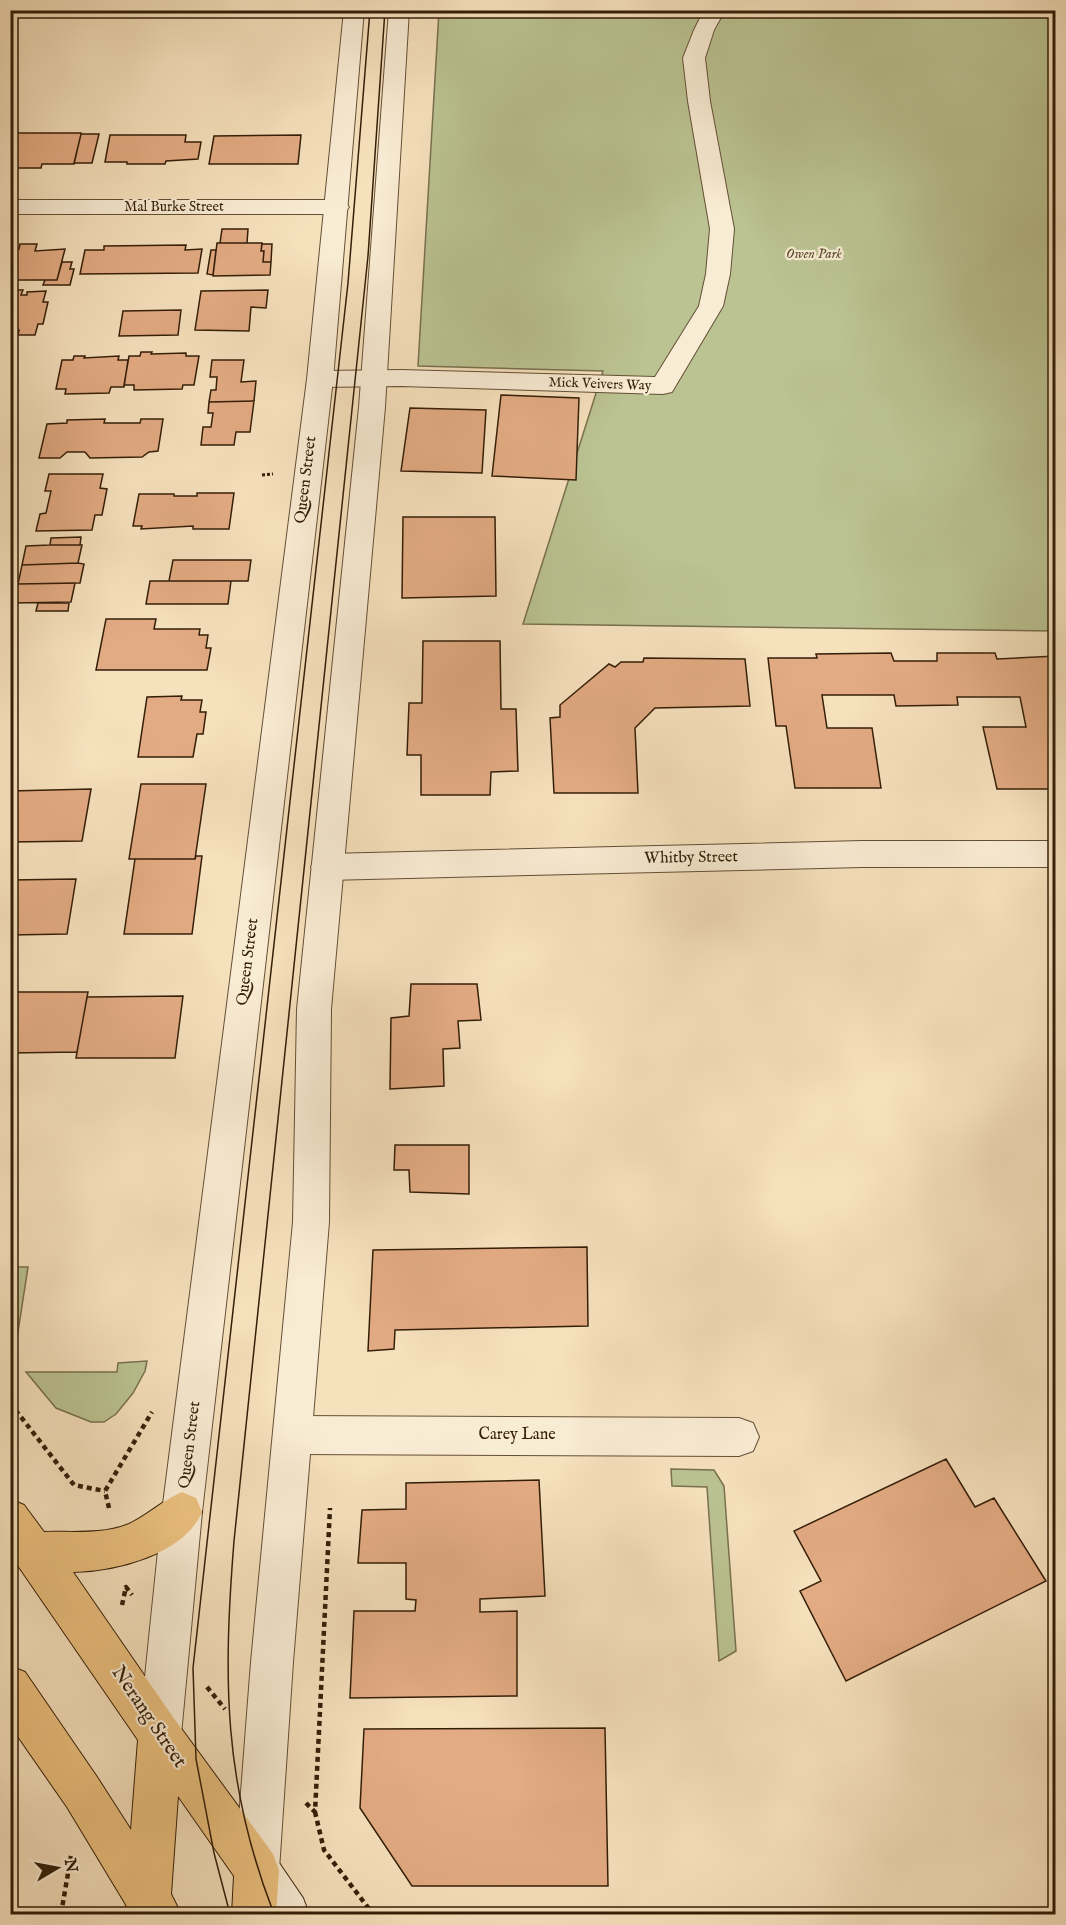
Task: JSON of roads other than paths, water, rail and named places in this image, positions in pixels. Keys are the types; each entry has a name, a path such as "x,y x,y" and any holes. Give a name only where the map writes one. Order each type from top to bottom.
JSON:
{"main road":[{"path":"35,1552 97,1550 129,1544 148,1536 182,1512"},
{"name":"Nerang Street","path":"10,1519 257,1870"},
{"path":"10,1687 82,1792 151,1909"},
{"name":"Queen Street","path":"151,1909 160,1735"},
{"path":"254,1914 257,1870"}],"street":[{"name":"Queen Street","path":"160,1735 182,1512 320,379 354,10"},
{"path":"257,1870 272,1662 312,1222 313,1031 374,378 399,10"},
{"name":"Mick Veivers Way","path":"320,379 374,378 663,386 711,306 718,274 722,229 699,101 694,58 704,30 715,10"},
{"name":"Mal Burke Street","path":"10,207 337,207"},
{"name":"Whitby Street","path":"327,867 862,854 1056,854"},
{"name":"Carey Lane","path":"294,1435 739,1437"},
{"name":"Nerang Street","path":"257,1870 287,1914"}],"tram line":[{"path":"230,1914 214,1853 196,1759 193,1668 348,283 370,10"},
{"path":"274,1914 257,1866 236,1775 228,1685 230,1591 368,256 385,10"}],"park label":[{"name":"Owen Park","path":"814,254"}]}
